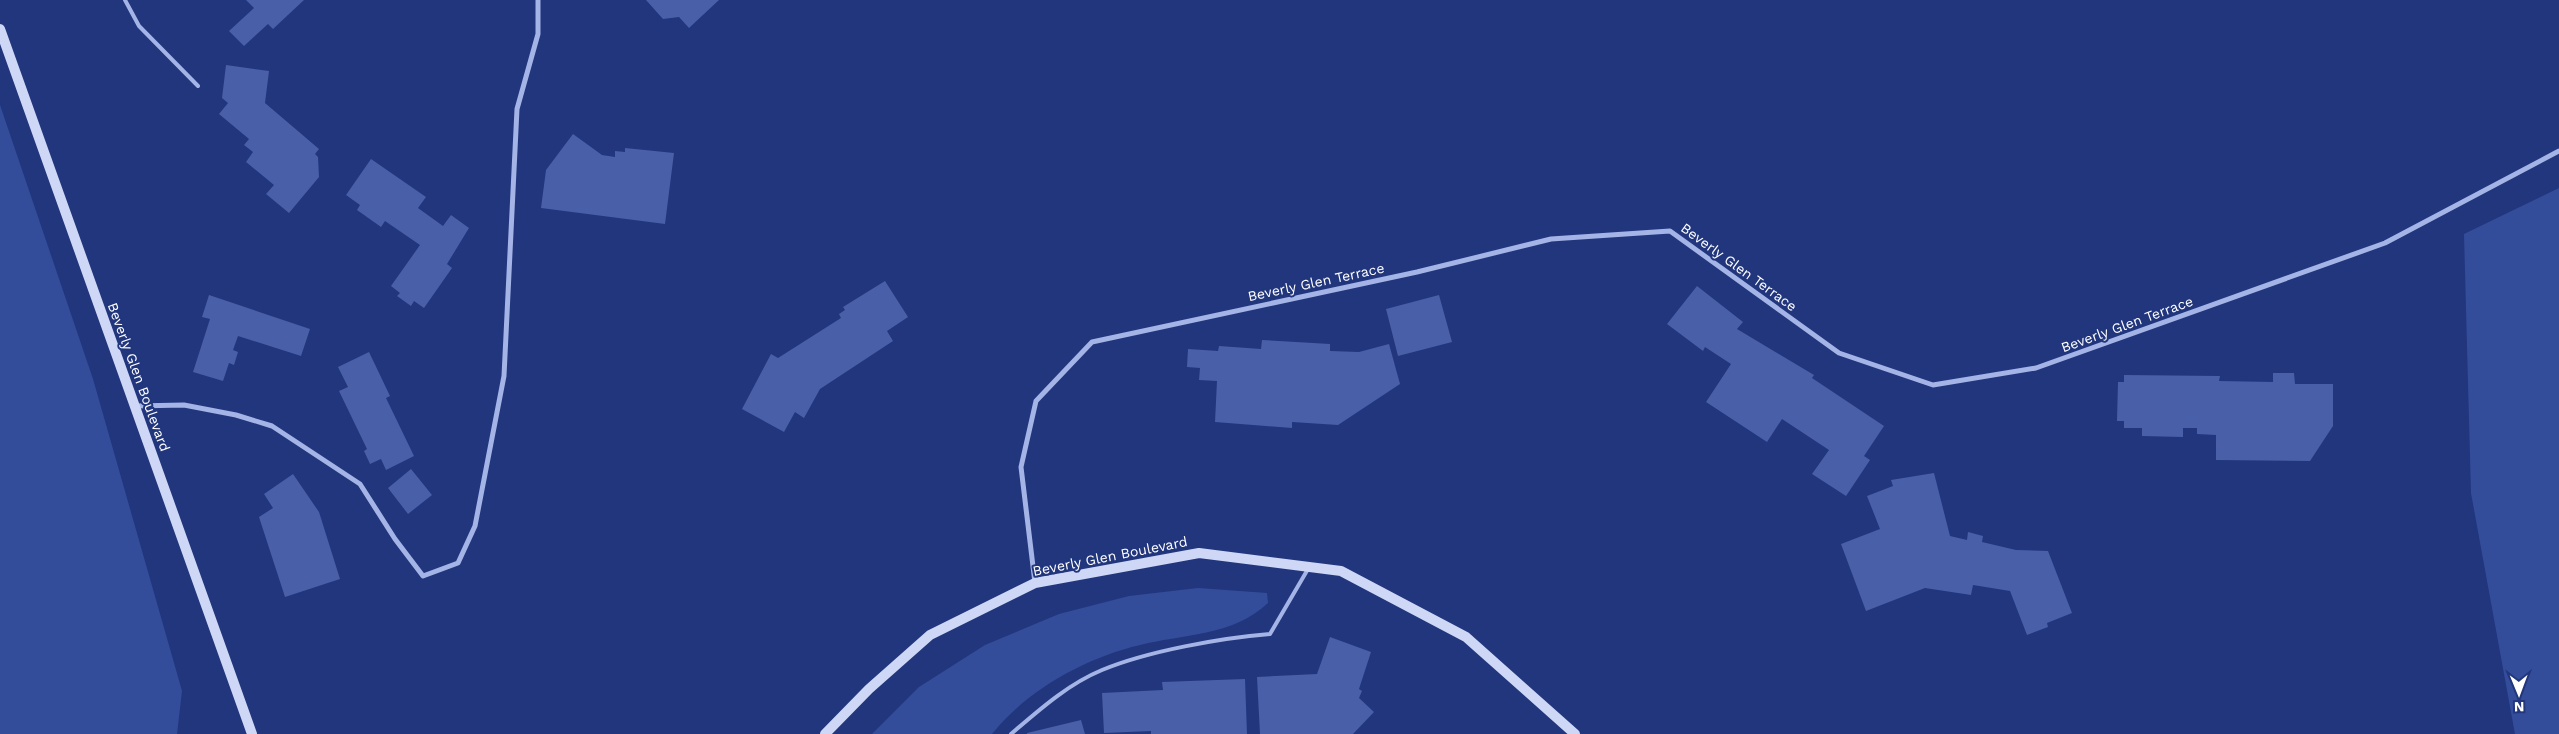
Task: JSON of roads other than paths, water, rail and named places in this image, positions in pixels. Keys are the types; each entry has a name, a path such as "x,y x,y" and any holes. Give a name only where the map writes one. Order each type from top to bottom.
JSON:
{"main road":[{"name":"Beverly Glen Boulevard","path":"0,29 252,734"},
{"name":"Beverly Glen Boulevard","path":"825,734 869,689 930,635 1035,583 1199,553 1342,571 1466,637 1575,734"}],"street":[{"path":"135,406 184,405 236,415 272,426 360,484 395,539 423,576 458,563 475,526 504,376 517,109 538,34 538,0"},
{"name":"Beverly Glen Terrace","path":"1035,583 1021,467 1036,401 1092,342 1417,272 1551,239 1670,231 1839,353 1933,385 2036,368 2385,244 2559,151"}],"lane":[{"path":"125,0 139,26 198,86"},
{"path":"1011,734 1065,691 1101,670 1146,656 1241,636 1270,634 1309,567"}]}
